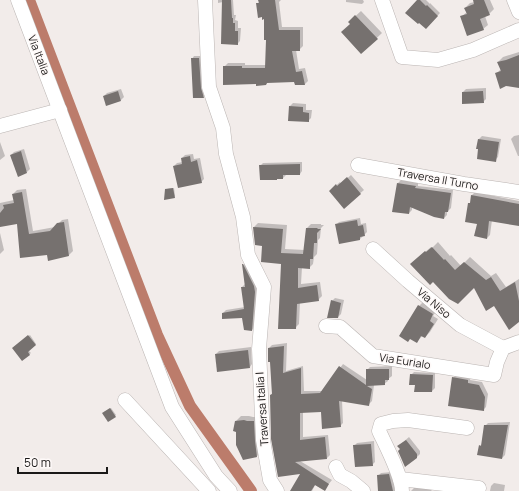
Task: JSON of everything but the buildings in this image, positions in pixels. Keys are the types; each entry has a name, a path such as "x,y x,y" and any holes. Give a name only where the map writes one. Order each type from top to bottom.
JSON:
{"street":[{"name":"Via Italia","path":"18,0 172,407 216,476 230,491"},
{"name":"Traversa Italia I","path":"205,0 209,87 223,128 226,154 243,217 248,255 264,287 259,349 263,440 270,480 277,491"},
{"path":"382,0 402,57 438,60 472,50 519,30"},
{"path":"514,0 519,12"},
{"path":"0,126 60,110"},
{"name":"Traversa II Turno","path":"358,165 464,184 519,192"},
{"name":"Via Niso","path":"374,249 408,281 460,324 503,348"},
{"name":"Via Eurialo","path":"326,326 340,327 373,356 494,375 497,362 503,348"},
{"path":"503,348 519,342"},
{"path":"125,400 209,491"},
{"path":"467,428 408,420 393,421 382,424 379,431 398,472 401,485 479,488"},
{"path":"336,467 340,475 351,481 363,491"}],"waterway":[{"path":"29,0 157,335 190,406 251,491"}]}
